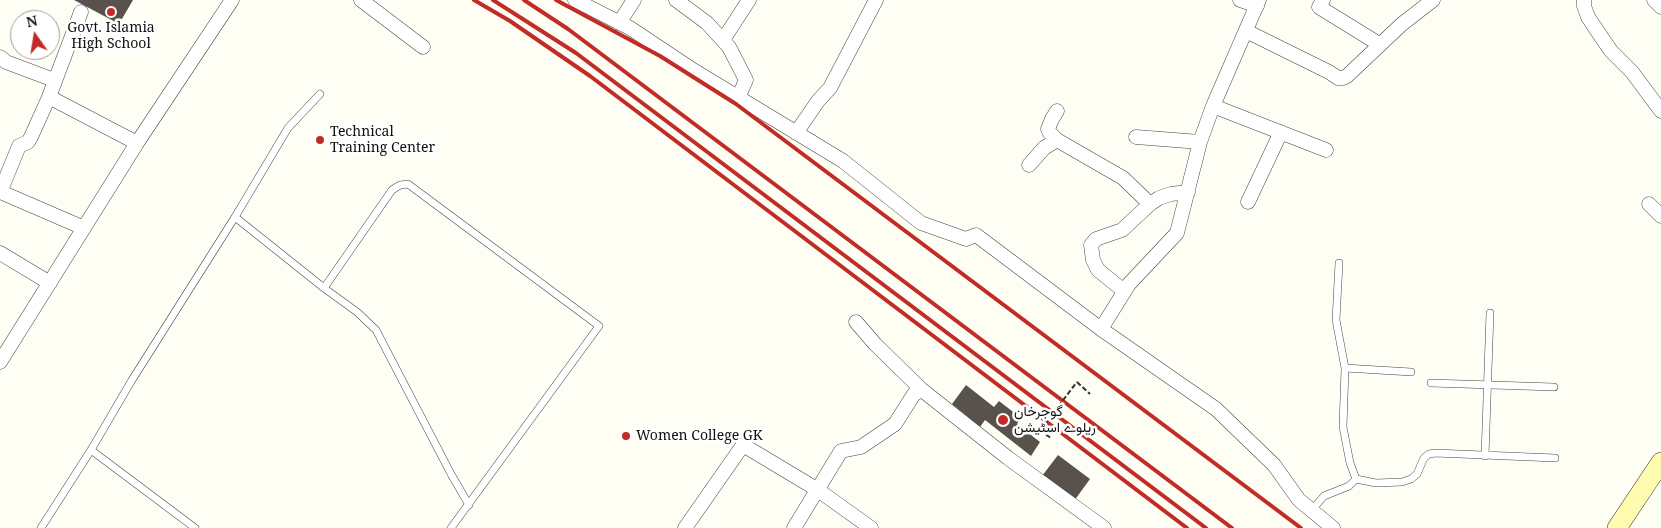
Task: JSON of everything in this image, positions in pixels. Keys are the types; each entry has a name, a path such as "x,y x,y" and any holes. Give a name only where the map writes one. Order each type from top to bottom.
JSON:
{"main road":[{"path":"1617,528 1659,469"}],"street":[{"path":"0,362 137,143 232,0"},
{"path":"360,0 423,47"},
{"path":"619,23 634,0"},
{"path":"676,0 707,23 729,47 746,80 738,98"},
{"path":"722,40 749,0"},
{"path":"796,133 818,101 830,88 876,0"},
{"path":"1101,329 1129,284 1178,233 1200,142 1258,3 1240,0"},
{"path":"1323,0 1319,7 1379,44"},
{"path":"1246,31 1338,78 1347,76 1379,44 1432,0"},
{"path":"1584,0 1588,17 1611,51 1632,72 1661,111"},
{"path":"1654,0 1661,7"},
{"path":"583,2 843,161 921,223 966,239 976,235 1101,329 1216,409 1274,464 1299,500 1333,528"},
{"path":"81,12 49,97 28,142 19,146 1,190 3,193 84,228"},
{"path":"0,57 6,62 54,80"},
{"path":"49,97 137,143"},
{"path":"1214,106 1326,150"},
{"path":"1056,111 1048,129 1057,140 1124,178 1150,204"},
{"path":"1248,202 1281,132"},
{"path":"1136,137 1200,142"},
{"path":"1029,165 1044,148 1057,140"},
{"path":"1124,291 1098,270 1093,260 1091,245 1096,239 1122,230 1150,204 1164,196 1188,192"},
{"path":"1648,204 1661,216"},
{"path":"0,253 50,283"},
{"path":"856,322 875,344 922,390 1008,458 1104,528"},
{"path":"794,528 841,452 861,447 895,424 914,394 922,390"},
{"path":"685,528 743,445 818,490 871,528"}],"lane":[{"path":"42,528 288,128 320,94"},
{"path":"324,288 392,190 400,185 408,184 420,191 599,326 451,528"},
{"path":"235,217 357,312 376,330 450,474 469,505"},
{"path":"1339,263 1336,320 1345,368 1342,427 1350,463 1356,479"},
{"path":"1486,456 1490,313"},
{"path":"1345,368 1411,372"},
{"path":"1431,383 1554,387"},
{"path":"91,450 195,528"},
{"path":"1356,479 1376,483 1402,482 1411,479 1417,474 1424,458 1429,454 1435,453 1555,458"},
{"path":"1312,510 1324,496 1350,486 1356,479"}],"path":[{"path":"1052,439 1040,430 1077,382 1090,394"}],"building":[{"name":"Govt. Islamia High School","path":"74,0 133,0 119,24"},
{"path":"966,385 994,407 999,401 1021,418 1017,424 1040,442 1031,456 985,420 980,427 952,404"},
{"path":"1058,455 1090,479 1074,501 1042,476"}],"railway":[{"path":"474,0 510,21 590,76 1187,528"},
{"path":"493,0 576,53 1206,528"},
{"path":"524,0 568,29 1232,528"},
{"path":"556,0 660,56 736,104 1301,528"}],"place":[{"name":"Govt. Islamia High School","path":"111,12"},
{"name":"Technical Training Center","path":"320,140"},
{"name":"گوجرخان ریلوے اسٹیشن","path":"1003,420"},
{"name":"Women College GK","path":"626,436"}]}
